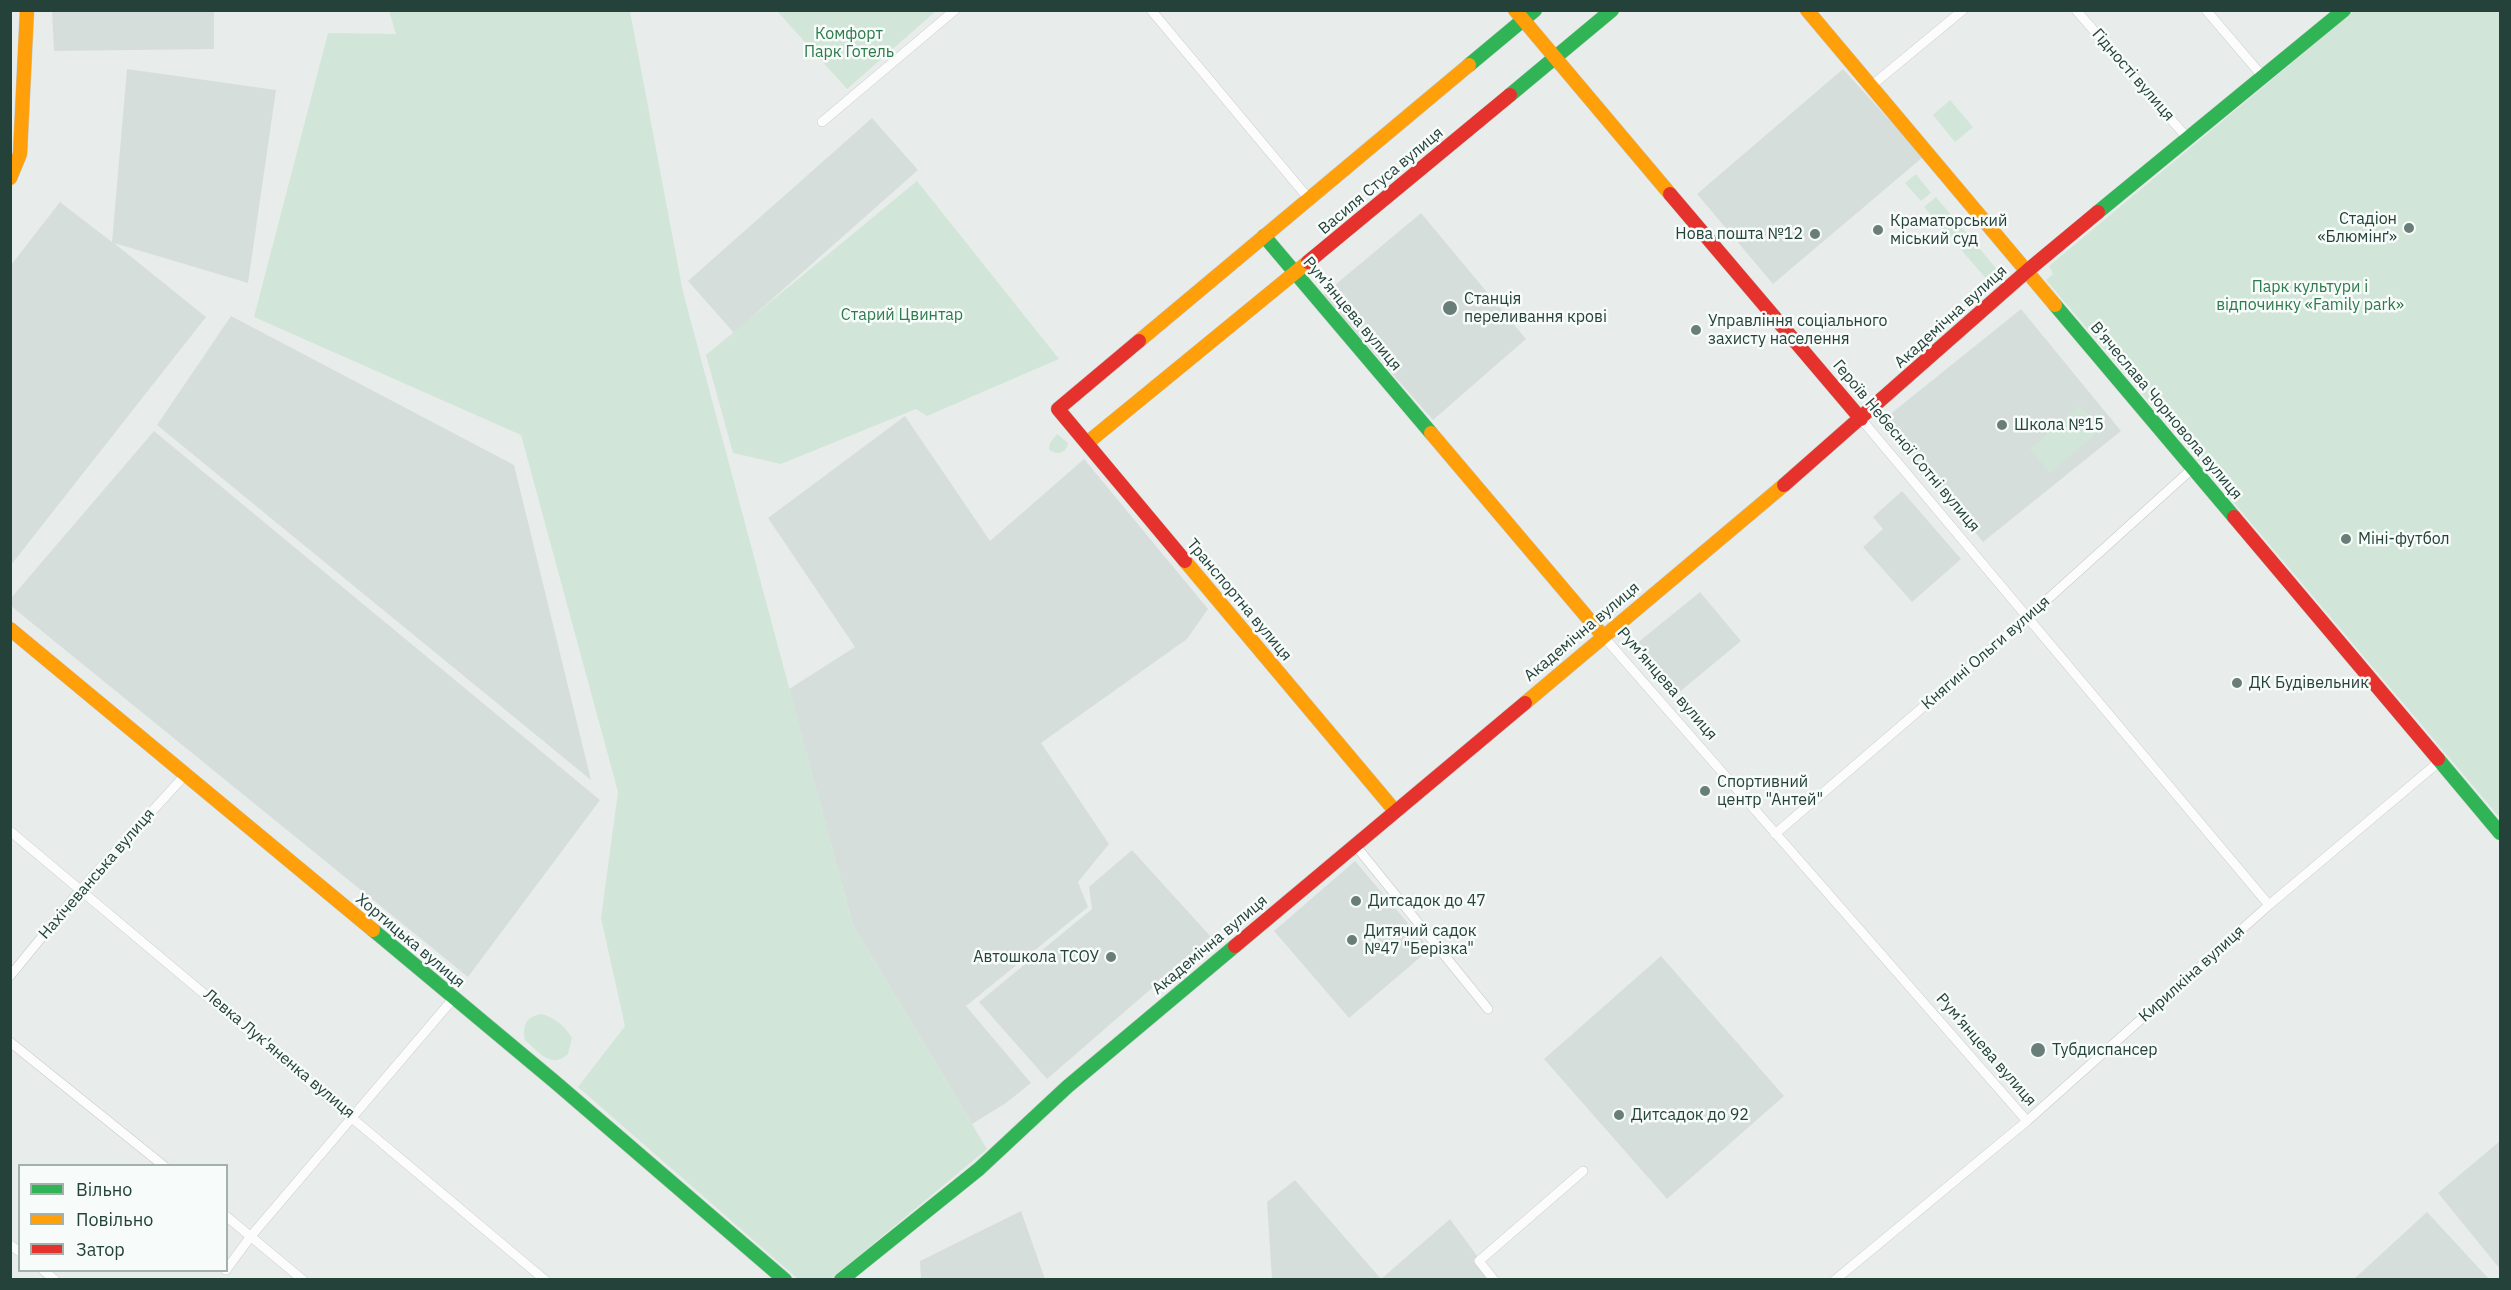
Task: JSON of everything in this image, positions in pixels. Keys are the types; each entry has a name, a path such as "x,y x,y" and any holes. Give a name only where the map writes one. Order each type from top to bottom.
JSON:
{"street":[{"path":"10,178 20,154 27,10"},
{"path":"822,122 955,10"},
{"path":"1151,10 1309,199"},
{"name":"Василя Стуса вулиця","path":"1058,409 1309,199 1519,15 1535,10"},
{"name":"Василя Стуса вулиця","path":"1087,443 1296,273 1611,10"},
{"name":"В'ячеслава Чорновола вулиця","path":"1807,10 2500,833"},
{"path":"1871,86 1963,10"},
{"name":"Гідності вулиця","path":"2076,10 2190,140"},
{"path":"2206,10 2264,78"},
{"name":"Академічна вулиця","path":"841,1280 979,1169 1067,1087 1861,419 2027,272 2190,140 2344,10"},
{"name":"Героїв Небесної Сотні вулиця","path":"1519,15 2269,906"},
{"name":"Рум’янцева вулиця","path":"1264,236 1604,636 2026,1121"},
{"name":"Транспортна вулиця","path":"1058,409 1395,812"},
{"name":"Княгині Ольги вулиця","path":"1775,834 2028,617 2193,468"},
{"name":"Хортицька вулиця","path":"10,629 555,1082 785,1280"},
{"name":"Кирилкіна вулиця","path":"1834,1280 2026,1121 2269,906 2440,761"},
{"name":"Нахічеванська вулиця","path":"10,976 81,889 186,774"},
{"name":"Левка Лук'яненка вулиця","path":"10,831 353,1116 545,1280"},
{"path":"1355,845 1488,1009"},
{"path":"228,1267 251,1236 453,999"},
{"path":"10,1042 162,1164"},
{"path":"1494,1280 1479,1262 1583,1171"},
{"path":"228,1218 303,1280"}],"shaded area":[{"path":"52,11 214,11 214,49 54,51"},
{"path":"127,69 276,90 248,283 114,243 206,317 11,565 11,265 60,202 112,242"},
{"path":"1843,69 1923,157 1773,284 1697,194"},
{"path":"872,118 918,170 734,333 688,281"},
{"path":"1421,213 1526,339 1433,420 1323,295"},
{"name":"Школа №15","path":"2021,309 2121,431 1983,542 1883,420"},
{"path":"231,316 514,465 591,780 157,425"},
{"path":"905,416 990,541 1084,459 1208,609 1187,639 1041,743 1109,844 1078,882 1088,907 966,1006 1031,1083 1006,1103 972,1124 853,926 789,689 855,647 768,518"},
{"path":"154,431 600,800 468,977 11,606 11,598"},
{"path":"1902,491 1961,559 1912,602 1863,547 1883,529 1873,517"},
{"path":"1700,592 1741,641 1677,694 1636,644"},
{"name":"Автошкола ТСОУ","path":"1132,850 1211,937 1047,1079 979,1002 1092,909 1089,887"},
{"name":"Дитячий садок №47 \"Берізка\"","path":"1355,861 1430,949 1349,1018 1274,931"},
{"path":"1661,956 1784,1096 1667,1199 1544,1059"},
{"path":"2500,1141 2500,1269 2438,1193"},
{"path":"1295,1180 1381,1279 1272,1279 1267,1202"},
{"path":"1021,1211 1045,1279 921,1279 920,1261"},
{"path":"2427,1212 2489,1279 2354,1279"},
{"path":"1450,1219 1494,1279 1381,1279"}],"green space":[{"path":"389,11 630,11 683,292 853,926 987,1149 831,1279 798,1279 578,1087 625,1026 601,918 618,792 521,435 254,317 328,33 396,34"},
{"name":"Комфорт Парк Готель","path":"777,11 936,11 847,89"},
{"name":"Парк культури і відпочинку «Family park»","path":"2354,11 2500,11 2500,818 2046,280 2053,274 2049,266"},
{"path":"1950,100 1973,127 1955,142 1933,115"},
{"path":"1916,174 1931,193 1921,201 1905,183"},
{"name":"Старий Цвинтар","path":"917,181 1059,359 927,416 916,409 781,464 733,453 706,355"},
{"path":"1936,197 2000,273 1989,282 1924,207"},
{"path":"2080,406 2100,430 2050,473 2030,449"},
{"path":"1057,434 1068,443 1065,449 1055,453 1049,450 1050,443"},
{"path":"542,1014 559,1023 572,1038 568,1054 562,1058 550,1060 525,1040 526,1023 532,1017"}],"traffic: fast":[{"path":"1469,65 1535,10"},
{"path":"1510,95 1612,10"},
{"path":"2098,212 2344,10"},
{"path":"1264,236 1431,433"},
{"path":"2055,305 2234,517"},
{"path":"2438,759 2500,833"},
{"path":"373,930 555,1082 785,1280"},
{"path":"841,1280 979,1169 1067,1087 1235,946"}],"traffic: slow":[{"path":"10,178 20,154 27,10"},
{"path":"1515,10 1670,194"},
{"path":"1807,10 2055,305"},
{"path":"1139,341 1469,65"},
{"path":"1087,443 1308,262"},
{"path":"1431,433 1603,636"},
{"path":"1525,703 1784,485"},
{"path":"1185,561 1395,811"},
{"path":"10,629 373,930"}],"traffic: jam":[{"path":"1308,262 1510,95"},
{"path":"1670,194 1861,419"},
{"path":"1784,485 2027,271 2098,212"},
{"path":"1139,341 1058,409 1185,561"},
{"path":"2234,517 2438,759"},
{"path":"1235,946 1525,703"}],"place":[{"name":"Стадіон «Блюмінґ»","path":"2409,228"},
{"name":"Краматорський міський суд","path":"1878,230"},
{"name":"Нова пошта №12","path":"1815,234"},
{"name":"Станція переливання крові","path":"1450,308"},
{"name":"Управління соціального захисту населення","path":"1696,330"},
{"name":"Школа №15","path":"2002,425"},
{"name":"Міні-футбол","path":"2346,539"},
{"name":"ДК Будівельник","path":"2237,683"},
{"name":"Спортивний центр \"Антей\"","path":"1705,791"},
{"name":"Дитсадок до 47","path":"1356,901"},
{"name":"Дитячий садок №47 \"Берізка\"","path":"1352,940"},
{"name":"Автошкола ТСОУ","path":"1111,957"},
{"name":"Тубдиспансер","path":"2038,1050"},
{"name":"Дитсадок до 92","path":"1619,1115"}]}
